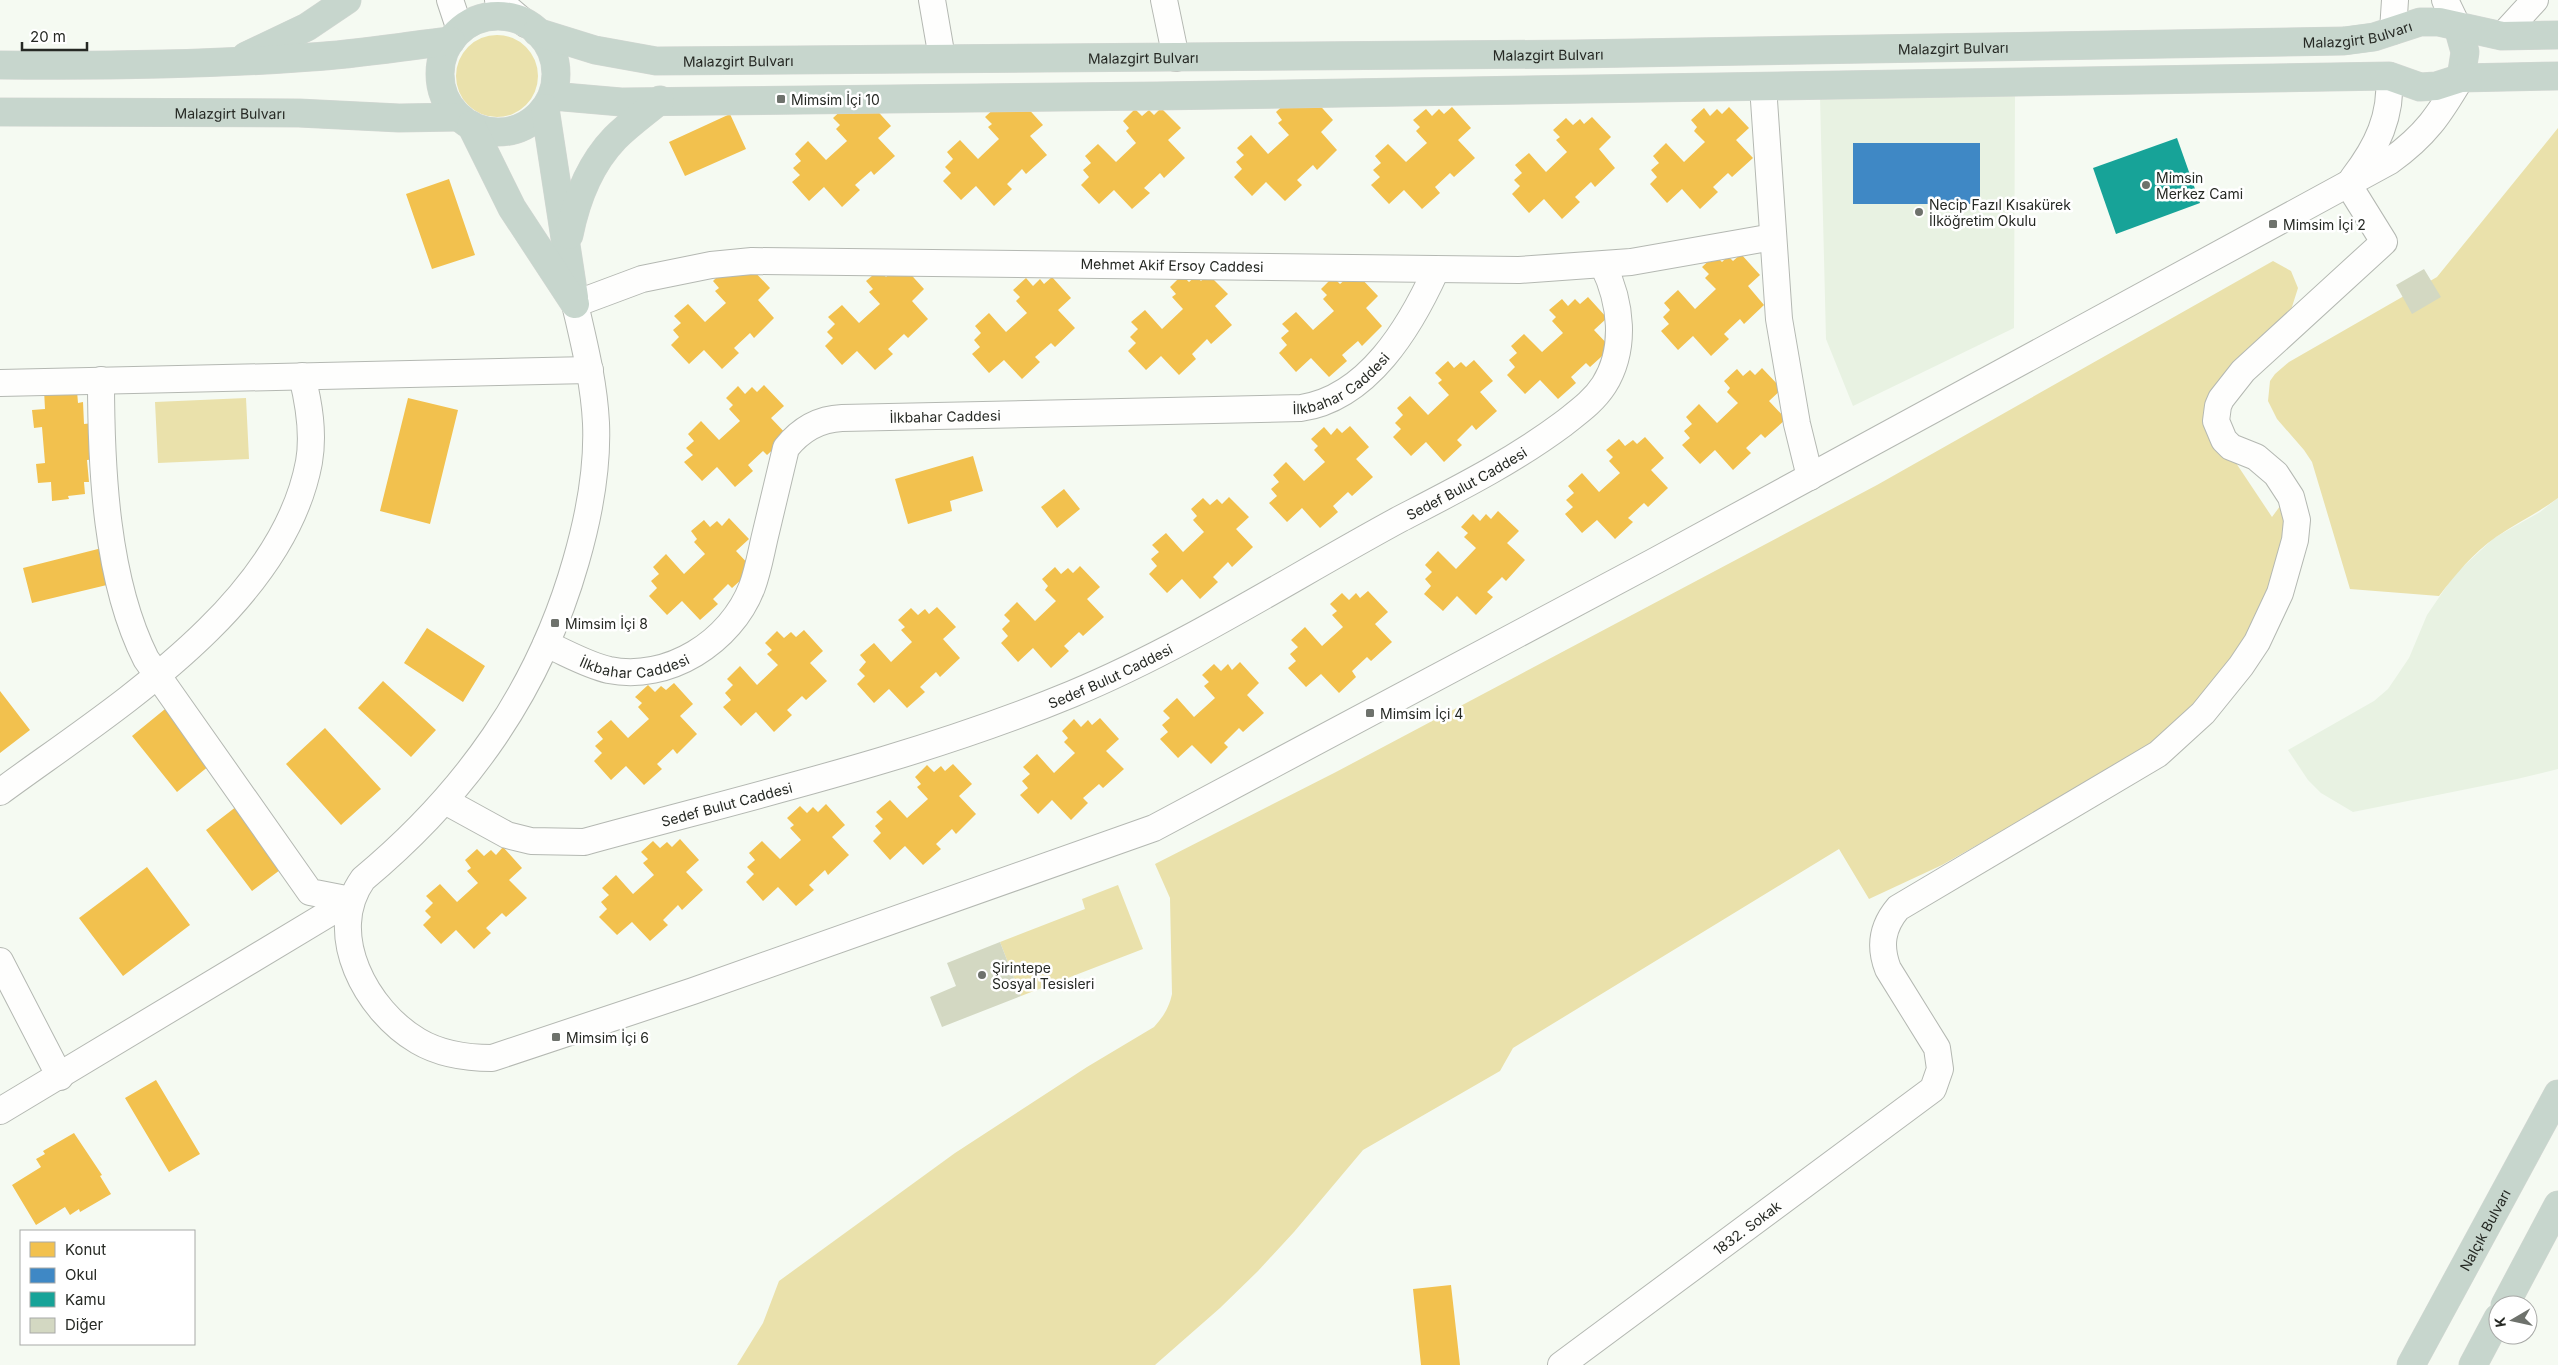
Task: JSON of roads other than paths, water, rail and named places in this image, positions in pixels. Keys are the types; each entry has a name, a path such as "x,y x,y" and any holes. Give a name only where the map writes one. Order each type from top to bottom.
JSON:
{"highway":[{"path":"232,62 307,27 347,0"},
{"path":"499,16 531,28 552,55 556,68 549,102 575,304 512,208 465,121 447,100 440,80 441,66 456,36 478,20 499,16"},
{"name":"Malazgirt Bulvarı","path":"531,28 595,50 656,61 1176,58 2344,41 2393,31 2420,22 2439,22 2502,36 2558,36"},
{"path":"2458,26 2465,52 2462,78"},
{"path":"2389,76 2387,53 2393,31"},
{"path":"0,65 95,66 232,62 314,57 456,36"},
{"path":"549,102 1147,96 2389,76 2420,86 2436,86 2462,78 2558,76"},
{"path":"567,249 579,199 598,161 617,136 660,100"},
{"path":"465,121 484,130 511,131 536,118 549,102"},
{"name":"Malazgirt Bulvarı","path":"0,112 300,113 465,121"},
{"name":"Nalçık Bulvarı","path":"2411,1365 2558,1094"},
{"path":"2510,1295 2558,1206"},
{"path":"2473,1365 2488,1337"}],"street":[{"path":"450,0 456,36"},
{"path":"498,0 531,28"},
{"path":"932,0 942,58"},
{"path":"1164,0 1176,58"},
{"path":"2393,31 2395,0"},
{"path":"2446,0 2458,26"},
{"path":"2502,36 2535,0"},
{"path":"2349,183 2382,132 2389,103 2389,76"},
{"path":"575,304 590,370 596,424 592,495 570,581 546,644 507,718 487,748 445,801 398,850 363,879 351,900 347,920 350,947 364,983 384,1012 408,1034 433,1048 461,1056 492,1058 693,991 1154,828 1810,477 2390,161 2414,143 2434,122 2462,78"},
{"path":"1763,86 1779,319 1787,370 1810,477"},
{"name":"1832. Sokak","path":"1569,1363 1933,1088 1940,1069 1937,1048 1888,969 1882,949 1886,927 1898,908 2158,754 2203,713 2256,642 2280,593 2289,567 2297,530 2296,510 2291,497 2276,474 2256,457 2231,447 2224,440 2216,422 2218,406 2220,399 2244,371 2384,242 2349,183"},
{"name":"Mehmet Akif Ersoy Caddesi","path":"575,304 642,279 711,265 752,261 1519,270 1603,265 1773,237"},
{"name":"Sedef Bulut Caddesi","path":"445,801 507,835 558,843 584,842 946,742 1075,693 1137,665 1203,632 1331,557 1512,460 1590,403 1609,374 1617,350 1619,332 1616,297 1603,265"},
{"name":"İlkbahar Caddesi","path":"546,644 591,665 629,672 666,667 682,660 710,643 732,621 752,587 786,448 800,433 819,422 842,418 1291,409 1316,406 1346,392 1374,366 1416,309 1436,270"},
{"path":"0,382 590,370"},
{"path":"0,792 158,675 202,637 241,594 263,564 291,518 305,481 311,440 311,419 302,376"},
{"path":"101,380 103,462 117,568 132,629 146,659 310,892 351,900"},
{"path":"0,1111 351,900"},
{"path":"0,961 60,1076"}],"place":[{"name":"Mimsim İçi 10","path":"781,99"},
{"name":"Mimsin Merkez Cami","path":"2146,185"},
{"name":"Necip Fazıl Kısakürek İlköğretim Okulu","path":"1919,212"},
{"name":"Mimsim İçi 2","path":"2273,224"},
{"name":"Mimsim İçi 8","path":"555,623"},
{"name":"Mimsim İçi 4","path":"1370,713"},
{"name":"Şirintepe Sosyal Tesisleri","path":"982,975"},
{"name":"Mimsim İçi 6","path":"556,1037"}]}
